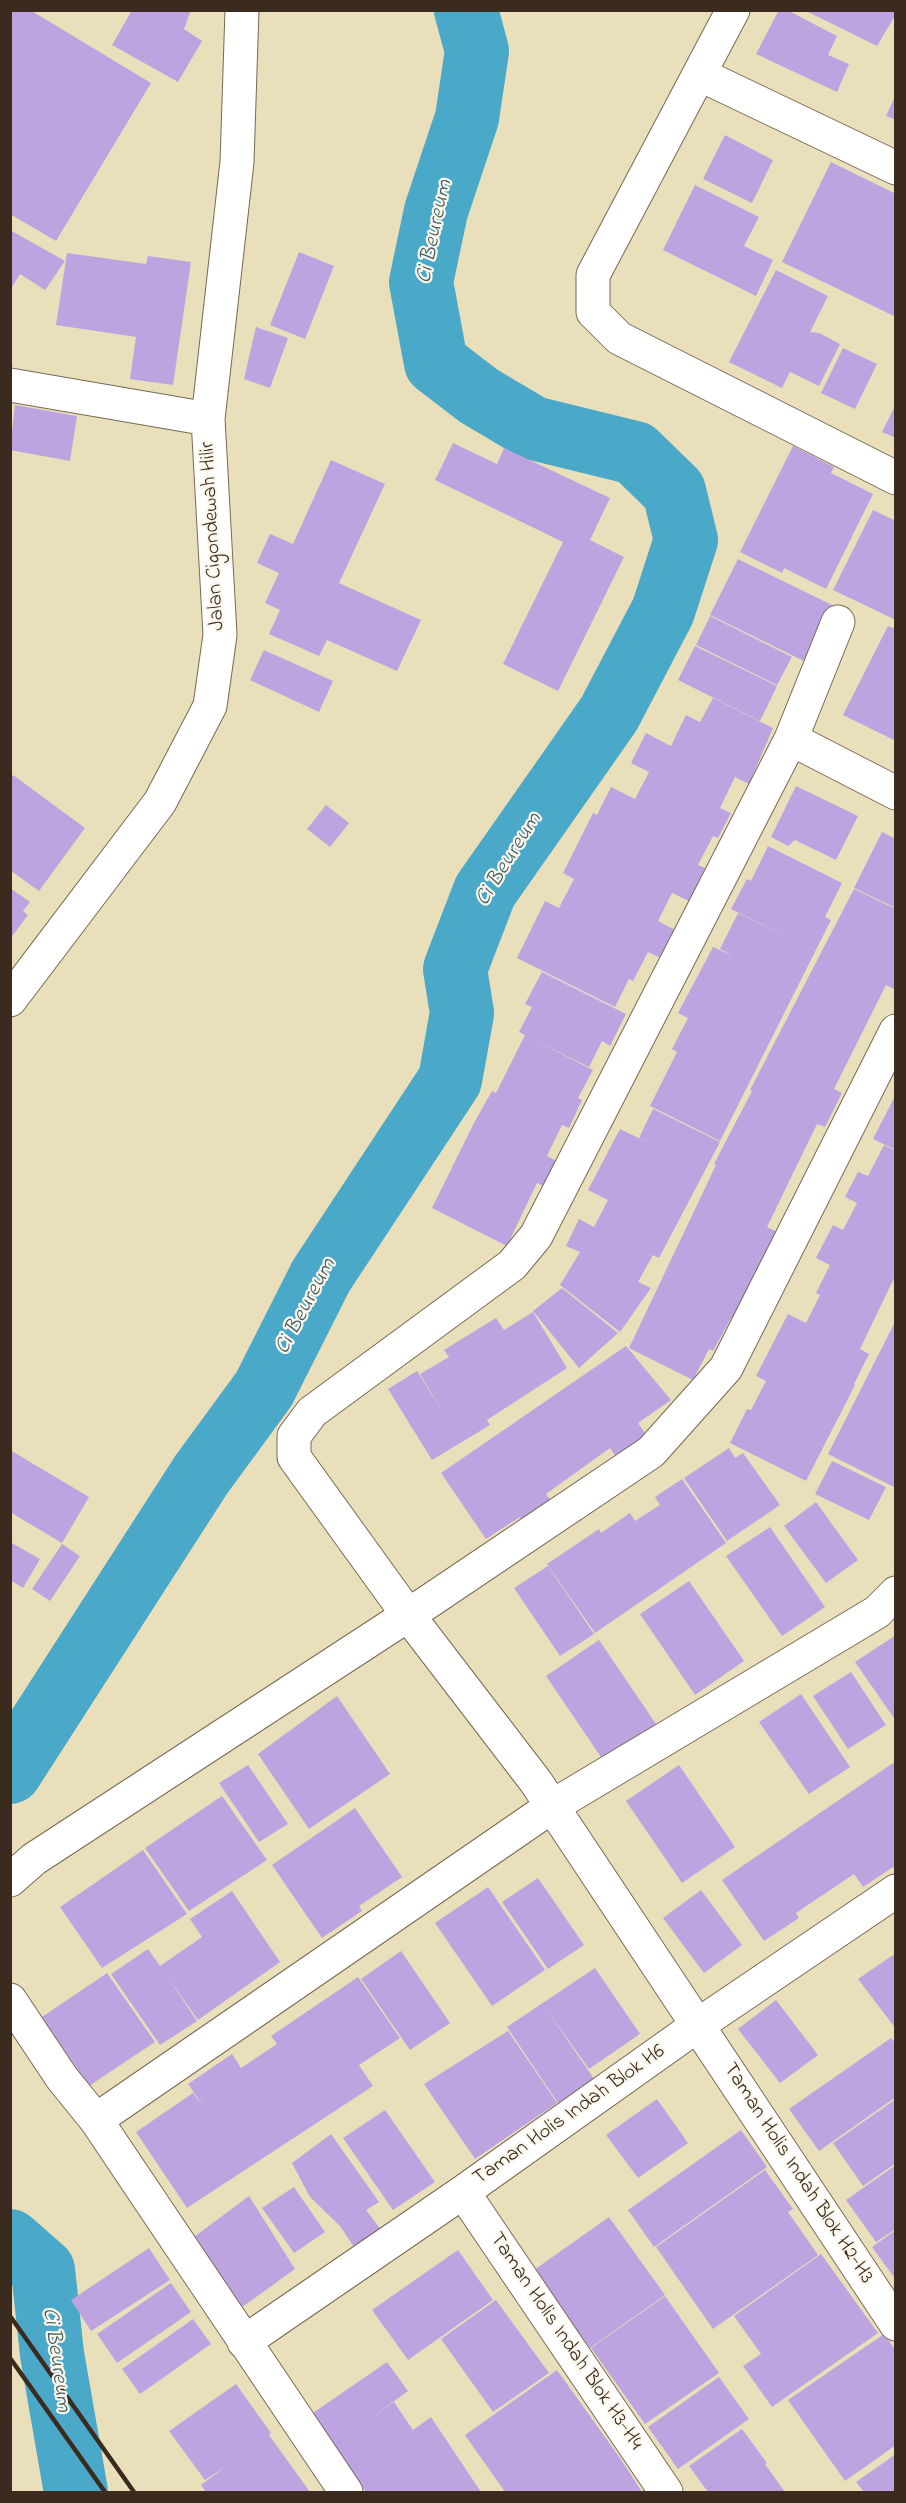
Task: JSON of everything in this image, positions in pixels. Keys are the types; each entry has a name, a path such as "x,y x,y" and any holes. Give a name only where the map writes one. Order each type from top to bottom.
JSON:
{"street":[{"name":"Jalan Cigondewah Hilir","path":"10,1000 160,802 210,706 220,635 208,419 237,162 242,10"},
{"path":"733,10 701,75 593,275 593,312 619,338 896,478"},
{"path":"701,75 896,168"},
{"path":"10,385 208,419"},
{"name":"Taman Holis Indah Blok H2-H3","path":"838,622 791,739 536,1236 512,1265 312,1412 294,1436 294,1457 408,1615 536,1782 550,1808 698,2025 896,2324"},
{"path":"791,739 896,793"},
{"path":"10,1880 34,1858 408,1615 651,1452 726,1368 896,1031"},
{"path":"96,2120 550,1808 876,1612 896,1593"},
{"name":"Taman Holis Indah Blok H6","path":"244,2342 464,2192 698,2025 896,1891"},
{"path":"10,2000 62,2078 96,2120 346,2493"},
{"name":"Taman Holis Indah Blok H3-H4","path":"464,2192 666,2493"}],"building":[{"path":"10,10 30,10 151,83 56,241 10,214"},
{"path":"132,10 191,10 184,29 202,41 178,82 112,45"},
{"path":"779,10 787,10 837,36 828,55 849,64 837,92 756,54"},
{"path":"804,10 896,10 896,14 877,46"},
{"path":"896,94 896,120 886,116"},
{"path":"725,135 773,160 752,203 703,179"},
{"path":"831,162 896,194 896,317 782,262"},
{"path":"695,185 759,217 744,246 773,260 756,296 663,250"},
{"path":"10,230 65,261 45,290 20,274 10,290"},
{"path":"299,252 334,266 305,339 270,325"},
{"path":"67,253 146,264 148,256 191,262 173,385 130,379 136,337 56,325"},
{"path":"776,270 828,296 810,332 819,333 840,344 819,386 790,372 782,388 729,362"},
{"path":"256,327 288,338 270,388 244,379"},
{"path":"843,348 877,364 855,409 821,393"},
{"path":"896,404 896,438 882,432"},
{"path":"15,405 77,416 70,461 10,450"},
{"path":"453,443 497,464 504,448 610,498 590,540 624,557 558,691 503,664 563,542 435,480"},
{"path":"793,446 834,467 831,473 873,494 826,589 784,568 782,573 740,552"},
{"path":"331,460 385,484 339,583 421,620 397,671 327,640 319,656 269,634 280,610 265,603 279,573 257,563 270,534 293,544"},
{"path":"873,510 896,521 896,620 833,590"},
{"path":"738,559 834,606 806,662 710,615"},
{"path":"710,616 792,657 777,685 696,645"},
{"path":"888,626 896,629 896,741 843,715"},
{"path":"695,646 777,686 760,721 678,680"},
{"path":"264,650 333,681 319,712 250,680"},
{"path":"713,698 773,728 749,784 735,777 720,808 731,813 718,838 713,836 698,865 705,868 689,901 672,893 658,921 679,932 665,960 648,952 633,981 629,979 615,1007 517,958 545,901 559,908 574,879 563,873 593,813 597,815 611,787 635,799 649,772 631,763 646,733 671,746 686,715 700,722"},
{"path":"13,775 85,828 39,891 10,870 10,778"},
{"path":"796,786 858,816 836,860 795,840 788,846 771,837"},
{"path":"326,805 349,823 330,847 307,829"},
{"path":"882,832 896,839 896,908 854,888"},
{"path":"768,846 842,883 825,917 831,920 720,1141 650,1106 677,1052 672,1049 688,1018 678,1013 713,947 733,956 720,949 738,913 797,941 731,909 747,879 751,881"},
{"path":"10,888 30,902 23,911 28,915 10,939"},
{"path":"854,889 896,909 896,990 886,985 834,1089 842,1093 825,1127 817,1124 767,1227 785,1236 737,1321 731,1318 713,1351 709,1349 693,1380 629,1348 716,1165 714,1164 752,1091 750,1090"},
{"path":"542,972 626,1014 610,1046 602,1041 589,1067 532,1039 593,1070 578,1098 582,1100 569,1128 562,1125 547,1156 566,1166 553,1191 537,1183 507,1246 432,1208 475,1121 492,1091 496,1093 525,1035 519,1032 532,1007 525,1004"},
{"path":"896,1094 896,1150 873,1139"},
{"path":"653,1109 720,1142 659,1258 653,1255 638,1282 651,1288 620,1332 560,1285 580,1252 566,1246 579,1219 594,1227 608,1200 588,1190 620,1129 669,1153 639,1138"},
{"path":"884,1145 896,1151 896,1274 860,1349 869,1354 806,1481 730,1443 747,1409 751,1410 766,1381 756,1376 788,1314 806,1323 820,1295 816,1293 830,1265 816,1258 833,1225 843,1230 857,1203 845,1197 858,1172 868,1176"},
{"path":"562,1288 618,1333 579,1368 533,1311"},
{"path":"533,1312 567,1368 487,1420 490,1425 432,1460 388,1389 417,1371 444,1414 420,1374 449,1357 444,1350 496,1318 504,1330"},
{"path":"896,1320 896,1488 828,1454"},
{"path":"626,1346 671,1400 638,1423 650,1440 619,1461 610,1448 546,1494 552,1502 523,1521 520,1517 486,1539 441,1473"},
{"path":"729,1448 735,1458 743,1453 780,1505 727,1541 684,1478"},
{"path":"10,1450 89,1497 62,1543 10,1512"},
{"path":"832,1461 886,1487 869,1520 815,1494"},
{"path":"682,1479 726,1543 595,1633 547,1564 599,1529 601,1533 630,1513 635,1521 660,1505 655,1497"},
{"path":"816,1502 858,1560 826,1583 784,1526"},
{"path":"770,1527 825,1607 782,1636 726,1556"},
{"path":"10,1542 40,1559 23,1588 10,1580"},
{"path":"62,1544 80,1556 50,1601 32,1589"},
{"path":"548,1566 594,1634 560,1656 514,1588"},
{"path":"689,1581 744,1661 695,1695 640,1614"},
{"path":"896,1635 896,1721 855,1662"},
{"path":"599,1640 656,1724 603,1760 546,1676"},
{"path":"851,1672 886,1725 848,1749 813,1696"},
{"path":"801,1694 850,1767 809,1794 759,1722"},
{"path":"337,1696 390,1774 309,1829 258,1754"},
{"path":"896,1761 896,1865 863,1887 854,1874 796,1913 799,1918 764,1941 722,1880"},
{"path":"248,1765 288,1824 259,1842 219,1783"},
{"path":"679,1765 735,1847 682,1883 626,1801"},
{"path":"222,1796 267,1860 189,1911 145,1848"},
{"path":"355,1808 402,1877 359,1906 362,1911 322,1938 272,1865"},
{"path":"143,1850 187,1914 102,1968 60,1907"},
{"path":"538,1878 584,1945 548,1969 502,1902"},
{"path":"488,1887 545,1970 492,2006 435,1923"},
{"path":"701,1890 742,1945 704,1973 663,1918"},
{"path":"232,1891 280,1962 198,2020 166,1975 197,2021 160,2045 111,1974 148,1949 160,1966 202,1937 190,1919"},
{"path":"401,1951 450,2023 410,2050 361,1979"},
{"path":"896,1953 896,2029 858,1979"},
{"path":"595,1968 640,2034 589,2069 545,2007 594,2079 558,2103 507,2027"},
{"path":"107,1973 155,2042 89,2086 42,2017"},
{"path":"358,1977 400,2038 359,2065 373,2086 187,2208 136,2132 193,2093 204,2107 188,2084 232,2054 241,2068 277,2044 271,2036"},
{"path":"776,2000 818,2055 780,2083 738,2029"},
{"path":"508,2031 557,2103 475,2159 424,2084"},
{"path":"891,2038 896,2044 896,2097 819,2151 789,2109"},
{"path":"657,2099 688,2143 638,2178 606,2135"},
{"path":"896,2099 896,2163 863,2186 833,2143"},
{"path":"385,2110 435,2182 393,2210 343,2138"},
{"path":"741,2130 767,2167 654,2247 628,2210"},
{"path":"331,2134 379,2202 366,2210 384,2234 358,2253 340,2226 310,2197 292,2163"},
{"path":"896,2165 896,2229 876,2242 846,2200"},
{"path":"765,2170 793,2209 788,2212 818,2255 713,2329 656,2247"},
{"path":"294,2187 325,2232 294,2253 262,2208"},
{"path":"249,2196 295,2269 234,2313 194,2237"},
{"path":"609,2217 665,2295 590,2348 534,2270"},
{"path":"896,2230 896,2280 872,2247"},
{"path":"149,2248 170,2280 91,2331 71,2300"},
{"path":"458,2250 493,2300 408,2360 372,2310"},
{"path":"821,2254 878,2333 772,2407 743,2366 761,2354 734,2316"},
{"path":"171,2283 191,2312 117,2363 97,2334"},
{"path":"665,2296 719,2373 645,2424 591,2348"},
{"path":"496,2300 549,2373 493,2412 441,2339"},
{"path":"193,2319 211,2344 140,2394 122,2369"},
{"path":"884,2334 896,2351 896,2445 845,2481 788,2400"},
{"path":"387,2362 408,2391 371,2418 394,2402 413,2430 431,2417 481,2492 366,2492 310,2415"},
{"path":"557,2370 642,2492 505,2492 465,2435"},
{"path":"719,2377 749,2419 678,2469 648,2427"},
{"path":"236,2384 310,2492 206,2492 201,2485 225,2467 205,2480 169,2431"},
{"path":"742,2429 785,2492 708,2492 689,2466"},
{"path":"896,2454 896,2492 864,2492 856,2482"}],"waterway":[{"name":"Ci Beureum","path":"10,1772 201,1475 264,1389 321,1276 450,1080 462,1013 455,969 485,891 609,714 663,611 686,540 674,491 635,453 533,428 479,396 436,363 421,282 436,211 467,118 477,51 466,10"},
{"name":"Ci Beureum","path":"10,2241 43,2270 52,2354 76,2492"}],"railway":[{"path":"10,2316 134,2492"},
{"path":"10,2358 105,2492"}]}
